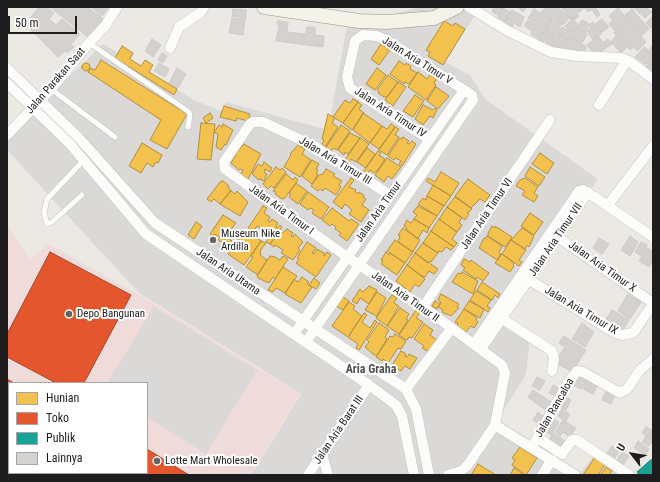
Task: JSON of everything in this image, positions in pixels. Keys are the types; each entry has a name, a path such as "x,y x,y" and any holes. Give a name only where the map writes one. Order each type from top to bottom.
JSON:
{"street":[{"name":"Jalan Parakan Saat","path":"7,135 51,89 105,26 117,7"},
{"path":"170,48 179,27 201,12 204,7"},
{"path":"264,7 359,21 387,22 434,18 457,7"},
{"path":"469,7 508,31 551,52 577,56 610,56 627,60 653,78"},
{"name":"Jalan Aria Timur V","path":"355,41 363,35 377,36 388,40 472,95 474,100"},
{"name":"Jalan Aria Timur IV","path":"355,41 347,77 350,88 430,140"},
{"path":"599,105 627,60"},
{"name":"Jalan Aria Utama","path":"7,68 37,104 155,224 314,330 406,389 416,408 429,475"},
{"name":"Jalan Aria Utama","path":"7,83 37,104"},
{"name":"Jalan Aria Timur","path":"294,334 464,90"},
{"name":"Jalan Aria Timur","path":"306,342 474,100"},
{"name":"Jalan Aria Timur VI","path":"423,307 550,120"},
{"name":"Jalan Aria Timur III","path":"226,158 250,124 254,122 263,122 314,146 390,195"},
{"name":"Jalan Aria Utama","path":"74,140 84,161 146,234 369,385 396,405 401,411 414,475"},
{"path":"653,146 608,205 653,237"},
{"name":"Jalan Aria Timur I","path":"226,158 224,166 225,170 347,257"},
{"path":"408,170 420,178"},
{"name":"Jalan Aria Timur VII","path":"478,346 554,235 588,192 608,205"},
{"path":"146,234 155,224"},
{"name":"Jalan Aria Timur X","path":"554,235 653,303"},
{"name":"Jalan Aria Timur II","path":"347,257 423,307 451,329 498,361 504,369 495,425"},
{"name":"Jalan Aria Timur IX","path":"525,277 615,333 622,335 633,333 653,303"},
{"path":"498,316 552,351 554,359 552,371"},
{"path":"406,389 451,329"},
{"name":"Jalan Rancaloa","path":"535,443 568,383 577,371 583,372 620,393 627,389 640,370 653,359"},
{"name":"Jalan Aria Barat III","path":"308,475 369,385"},
{"path":"448,475 467,466 495,425 562,454 572,440 577,440 629,475"},
{"path":"535,443 552,460 575,475"},
{"path":"322,454 328,475"},
{"path":"542,475 552,460"}],"lane":[{"path":"89,43 189,112 190,116 188,127"},
{"path":"51,89 115,137"},
{"path":"82,195 52,222 47,224 44,214 47,199 84,161"}],"shaded area":[{"path":"421,7 465,7 476,14 445,62 470,75 485,99 598,179 506,318 530,336 526,374 498,420 581,472 596,453 628,475 251,475 301,394 139,293 7,150 7,136 103,44 194,100 221,111 226,102 328,130 347,26"},
{"path":"7,225 30,259 48,244 138,294 300,394 250,475 7,475"},
{"path":"154,307 257,370 206,454 148,418 148,382 108,382"},
{"path":"7,402 8,474 22,474 7,475"}],"building: Hunian":[{"path":"444,21 453,26 455,23 465,29 443,65 428,56 430,52 426,50"},
{"path":"381,44 390,50 379,65 371,59"},
{"path":"122,46 133,53 130,59 141,66 145,60 153,65 149,72 177,89 174,95 115,58"},
{"path":"101,60 187,114 167,149 150,140 161,120 88,72 90,68 95,70"},
{"path":"399,61 405,65 406,63 411,66 410,69 417,73 409,84 405,82 404,84 390,74"},
{"path":"84,63 88,63 90,67 88,71 84,71 82,69 82,65"},
{"path":"377,68 386,75 375,90 366,84"},
{"path":"418,72 427,79 430,75 437,79 434,83 436,85 426,100 408,87"},
{"path":"388,75 398,82 387,97 384,97 378,93 379,92 377,90"},
{"path":"398,82 406,87 393,106 385,100"},
{"path":"436,87 449,96 438,109 427,101"},
{"path":"415,95 424,101 413,117 403,111"},
{"path":"353,99 358,102 343,123 333,117 345,100 350,103"},
{"path":"358,102 362,105 359,109 364,113 352,130 343,123"},
{"path":"423,105 433,110 435,108 437,110 433,118 430,116 423,125 415,119"},
{"path":"224,106 250,114 248,121 237,118 236,121 220,117"},
{"path":"210,113 213,118 206,123 203,118"},
{"path":"363,113 382,126 370,143 353,130"},
{"path":"328,114 335,118 332,123 338,127 325,147 322,144 324,140 322,139"},
{"path":"201,123 215,124 211,160 197,159"},
{"path":"223,124 233,130 226,145 225,144 221,150 216,147 218,134 214,132 219,125 222,127"},
{"path":"391,124 395,127 379,149 370,143 382,126 387,129"},
{"path":"341,125 350,131 337,150 333,148 331,151 326,147"},
{"path":"395,127 399,129 395,135 399,137 387,155 379,150"},
{"path":"350,133 360,138 348,154 345,152 344,155 338,150"},
{"path":"403,137 409,141 407,143 409,144 412,141 416,144 402,166 399,164 401,161 396,158 394,160 388,156 400,138 402,139"},
{"path":"360,138 369,144 356,162 351,159 349,163 345,160"},
{"path":"142,143 162,155 158,163 156,162 153,167 147,163 141,173 129,166"},
{"path":"244,144 261,154 248,179 241,174 243,170 239,170 231,163 236,155 235,154"},
{"path":"298,145 305,149 302,154 311,160 300,177 284,167 291,155 290,154"},
{"path":"367,148 375,154 366,168 357,162"},
{"path":"378,151 381,153 379,155 385,159 378,170 374,173 370,170 367,174 363,172"},
{"path":"540,153 554,163 547,174 532,164"},
{"path":"387,158 401,167 392,179 388,176 384,182 375,175"},
{"path":"312,160 319,164 316,169 318,170 316,173 318,174 312,184 302,176"},
{"path":"264,162 272,168 270,172 265,169 264,172 267,174 264,181 259,180 252,174 258,164 262,166"},
{"path":"276,167 280,170 282,168 286,172 274,188 271,186 268,189 263,184"},
{"path":"530,167 545,177 539,186 525,176"},
{"path":"326,169 335,174 333,176 342,181 339,185 341,187 336,195 325,188 323,191 320,189 318,191 311,186 319,175 323,174"},
{"path":"441,172 459,183 451,196 426,181 428,178 435,182"},
{"path":"286,174 293,180 295,177 298,180 285,198 282,199 275,194 276,192 273,191"},
{"path":"351,178 354,180 349,187 356,190 355,191 358,194 359,192 364,195 363,197 366,199 362,205 369,210 361,222 349,214 352,210 345,204 342,209 333,202"},
{"path":"525,178 538,187 534,193 538,196 534,202 522,195 525,191 516,186 520,180"},
{"path":"468,179 490,195 485,202 480,199 471,208 455,196"},
{"path":"223,181 231,190 220,204 214,199 211,202 207,199 220,182"},
{"path":"296,183 307,191 298,204 289,197 291,194 289,193"},
{"path":"433,185 451,196 444,206 427,196"},
{"path":"231,191 235,194 237,191 248,202 240,216 220,204"},
{"path":"308,192 329,207 321,219 312,213 314,210 310,208 308,210 300,204"},
{"path":"427,196 444,206 437,216 418,204 423,198 426,200"},
{"path":"455,197 472,209 467,212 469,214 465,220 447,207"},
{"path":"263,206 267,208 264,213 270,217 268,221 270,222 272,219 278,223 277,228 280,225 282,227 270,244 266,242 268,239 262,235 264,231 257,226 253,232 248,228"},
{"path":"418,206 437,216 429,228 414,219 417,215 413,212"},
{"path":"447,207 462,218 459,222 462,225 457,232 439,219"},
{"path":"332,208 349,221 351,219 359,224 347,241 339,235 341,233 335,229 336,227 332,224 330,226 322,220"},
{"path":"530,213 543,222 534,235 521,226"},
{"path":"223,215 236,223 221,242 218,240 220,237 210,234"},
{"path":"414,219 429,228 427,233 423,230 418,239 406,230 407,228 404,226 407,220 411,223"},
{"path":"439,219 457,232 452,239 457,243 454,247 431,231"},
{"path":"196,222 202,226 194,239 188,235"},
{"path":"492,226 494,228 495,226 512,237 505,247 488,236"},
{"path":"403,228 420,240 413,252 398,242 400,236 398,235"},
{"path":"522,228 534,236 529,247 527,245 525,249 511,240"},
{"path":"287,229 293,233 291,236 293,237 295,234 303,242 298,248 300,250 293,260 281,253 283,250 270,244 278,233 280,235"},
{"path":"245,230 261,241 244,265 228,254"},
{"path":"431,231 454,247 451,250 446,247 442,252 439,251 438,253 423,243"},
{"path":"487,236 502,246 499,253 501,254 497,260 479,248 484,238 485,239"},
{"path":"226,237 232,241 226,250 220,247"},
{"path":"395,240 413,252 405,263 387,251"},
{"path":"511,240 526,250 519,260 522,262 519,266 502,254"},
{"path":"261,241 266,243 260,251 260,255 267,260 258,275 246,267"},
{"path":"307,242 316,248 312,253 314,254 317,249 324,253 324,256 327,252 331,255 316,277 296,263 299,259 297,258"},
{"path":"423,243 438,253 431,262 430,261 428,263 415,253"},
{"path":"386,252 405,263 397,275 381,264 383,261 381,260"},
{"path":"415,253 438,269 434,274 429,271 425,277 422,276 407,265"},
{"path":"502,254 514,263 514,266 510,272 495,263"},
{"path":"270,256 280,260 283,256 288,259 275,279 273,277 269,283 258,278 257,275"},
{"path":"464,259 470,262 471,260 489,273 483,281 477,277 476,279 463,270 465,268 461,265"},
{"path":"407,265 425,279 419,287 415,284 410,292 396,281"},
{"path":"283,267 297,276 285,293 276,288 273,292 268,290"},
{"path":"462,272 478,281 473,294 452,282 458,273 461,274"},
{"path":"302,277 309,282 307,284 312,287 301,303 285,294 294,279 298,282"},
{"path":"314,278 320,283 316,289 309,285"},
{"path":"482,282 500,294 498,298 495,295 492,300 477,290"},
{"path":"369,286 377,290 369,304 360,298 357,304 352,301 360,289 363,292"},
{"path":"476,291 491,300 487,306 490,308 488,312 470,300"},
{"path":"377,292 386,298 377,316 365,310"},
{"path":"441,294 459,304 457,307 459,308 451,316 442,312 443,310 438,307 441,303 438,299"},
{"path":"392,295 397,298 394,303 399,306 387,326 376,318"},
{"path":"343,297 349,301 343,310 336,306"},
{"path":"435,301 440,304 437,309 432,306"},
{"path":"469,301 484,309 480,318 464,309"},
{"path":"349,302 355,306 353,309 362,316 348,337 332,326"},
{"path":"400,308 409,314 406,319 408,320 399,334 387,326"},
{"path":"464,309 477,318 476,320 478,322 474,328 471,326 466,332 457,326 458,323 455,322"},
{"path":"416,310 420,312 416,318 423,322 412,338 409,337 407,340 399,335"},
{"path":"364,313 367,315 362,322 370,328 375,320 377,322 359,350 356,348 358,344 348,337"},
{"path":"379,323 389,330 385,337 387,339 377,355 374,355 365,347 369,342 367,340"},
{"path":"424,324 433,330 430,335 437,340 429,352 422,348 424,346 414,339"},
{"path":"395,334 406,341 401,349 398,348 388,363 383,359 382,361 376,357 390,336 393,337"},
{"path":"401,351 406,354 405,356 407,357 409,354 417,358 410,369 405,366 401,371 392,365"},
{"path":"520,447 537,458 526,475 512,465 515,460 512,458"},
{"path":"595,457 605,464 598,475 583,475"},
{"path":"478,464 496,475 471,475"},
{"path":"606,467 612,471 609,475 600,475"},
{"path":"514,468 524,475 510,475"}],"building: Toko":[{"name":"Depo Bangunan","path":"50,252 131,295 85,382 54,382 7,357 7,334"},
{"path":"7,379 12,382 8,382 7,396"},
{"name":"Lotte Mart Wholesale","path":"148,450 189,475 59,475 148,474"}],"building: Publik":[{"path":"653,458 653,475 639,475 637,472"}],"building: Lainnya":[{"path":"39,7 46,7 54,13 49,19 56,25 62,19 80,34 71,44 74,47 67,53 65,51 58,57 25,24"},
{"path":"50,7 87,7 104,19 88,37"},
{"path":"91,7 109,7 102,16"},
{"path":"494,7 503,7 498,15 492,12"},
{"path":"518,7 527,7 523,12"},
{"path":"546,7 558,7 560,9 551,20 541,12"},
{"path":"571,7 579,16 574,20 572,18 570,19 562,8"},
{"path":"573,7 586,7 578,13"},
{"path":"596,7 588,12 585,8"},
{"path":"633,7 645,7 652,12 645,18"},
{"path":"503,8 510,12 504,22 497,18"},
{"path":"596,8 600,15 597,17 592,10"},
{"path":"618,8 627,19 615,31 609,24 613,21 609,16"},
{"path":"233,9 246,10 246,18 232,16"},
{"path":"534,9 551,20 539,39 531,34 532,31 524,26 528,20 530,22 531,20 528,18"},
{"path":"632,9 649,29 641,36 625,15"},
{"path":"512,10 524,17 520,27 514,23 512,27 504,22"},
{"path":"561,10 569,18 563,25 554,18"},
{"path":"652,17 653,18 653,30 646,23"},
{"path":"232,18 245,19 243,35 229,33"},
{"path":"552,19 561,24 556,36 545,30"},
{"path":"572,19 578,24 572,32 565,26"},
{"path":"602,19 609,27 602,32 595,24"},
{"path":"627,19 646,42 637,51 634,47 630,50 614,33"},
{"path":"582,20 589,24 585,33 576,28"},
{"path":"278,21 288,22 287,32 306,34 307,27 315,27 315,35 324,36 323,47 276,41 279,25 277,24"},
{"path":"593,22 602,33 593,40 587,31 591,27 589,25"},
{"path":"562,27 572,32 568,39 558,34"},
{"path":"576,28 587,34 582,43 570,37"},
{"path":"545,30 556,36 550,47 546,45 547,42 544,40 541,45 537,43"},
{"path":"559,34 568,39 562,50 560,48 558,51 551,47"},
{"path":"598,36 607,47 601,52 599,49 594,54 587,45"},
{"path":"616,36 627,47 621,53 611,42"},
{"path":"570,37 587,47 584,54 562,52"},
{"path":"152,39 161,45 153,57 145,51"},
{"path":"608,39 612,44 608,47 604,42"},
{"path":"653,44 653,55 648,52"},
{"path":"644,47 648,50 641,61 635,57"},
{"path":"648,52 653,57 647,64 644,64 641,61"},
{"path":"162,53 167,56 163,63 158,60"},
{"path":"653,59 653,75 645,69"},
{"path":"159,63 169,69 165,77 154,71"},
{"path":"177,68 186,74 178,88 169,83"},
{"path":"630,236 638,242 630,256 621,250"},
{"path":"599,238 609,244 602,254 593,248"},
{"path":"641,242 647,245 641,256 635,252"},
{"path":"647,248 653,251 653,260 649,267 639,261"},
{"path":"628,294 641,302 630,319 618,311"},
{"path":"612,310 629,320 623,330 606,319"},
{"path":"582,323 594,332 585,347 572,339"},
{"path":"564,336 586,350 572,372 555,362 565,347 559,343"},
{"path":"578,375 587,380 581,389 573,385"},
{"path":"537,377 545,381 540,390 532,386"},
{"path":"588,379 598,384 593,394 583,389"},
{"path":"553,385 560,389 556,396 549,393"},
{"path":"533,390 554,404 548,412 528,397"},
{"path":"606,391 615,395 611,404 602,400"},
{"path":"563,395 571,400 566,410 557,405"},
{"path":"562,409 570,414 566,421 558,416"},
{"path":"538,412 544,417 539,424 533,420"},
{"path":"551,417 559,422 551,435 543,430"},
{"path":"563,420 576,428 570,437 563,432 560,436 555,432"},
{"path":"646,427 653,431 651,439 642,433"},
{"path":"553,433 568,443 563,450 549,441"},
{"path":"646,436 653,440 649,446 642,442"},
{"path":"638,441 649,449 645,455 634,448"},
{"path":"612,446 619,451 612,462 604,457"},
{"path":"622,452 629,456 621,468 615,463"}],"place":[{"name":"Museum Nike Ardilla","path":"213,240"},
{"name":"Depo Bangunan","path":"69,314"},
{"name":"Lotte Mart Wholesale","path":"157,461"}],"district":[{"name":"Aria Graha","path":"371,370"}]}
